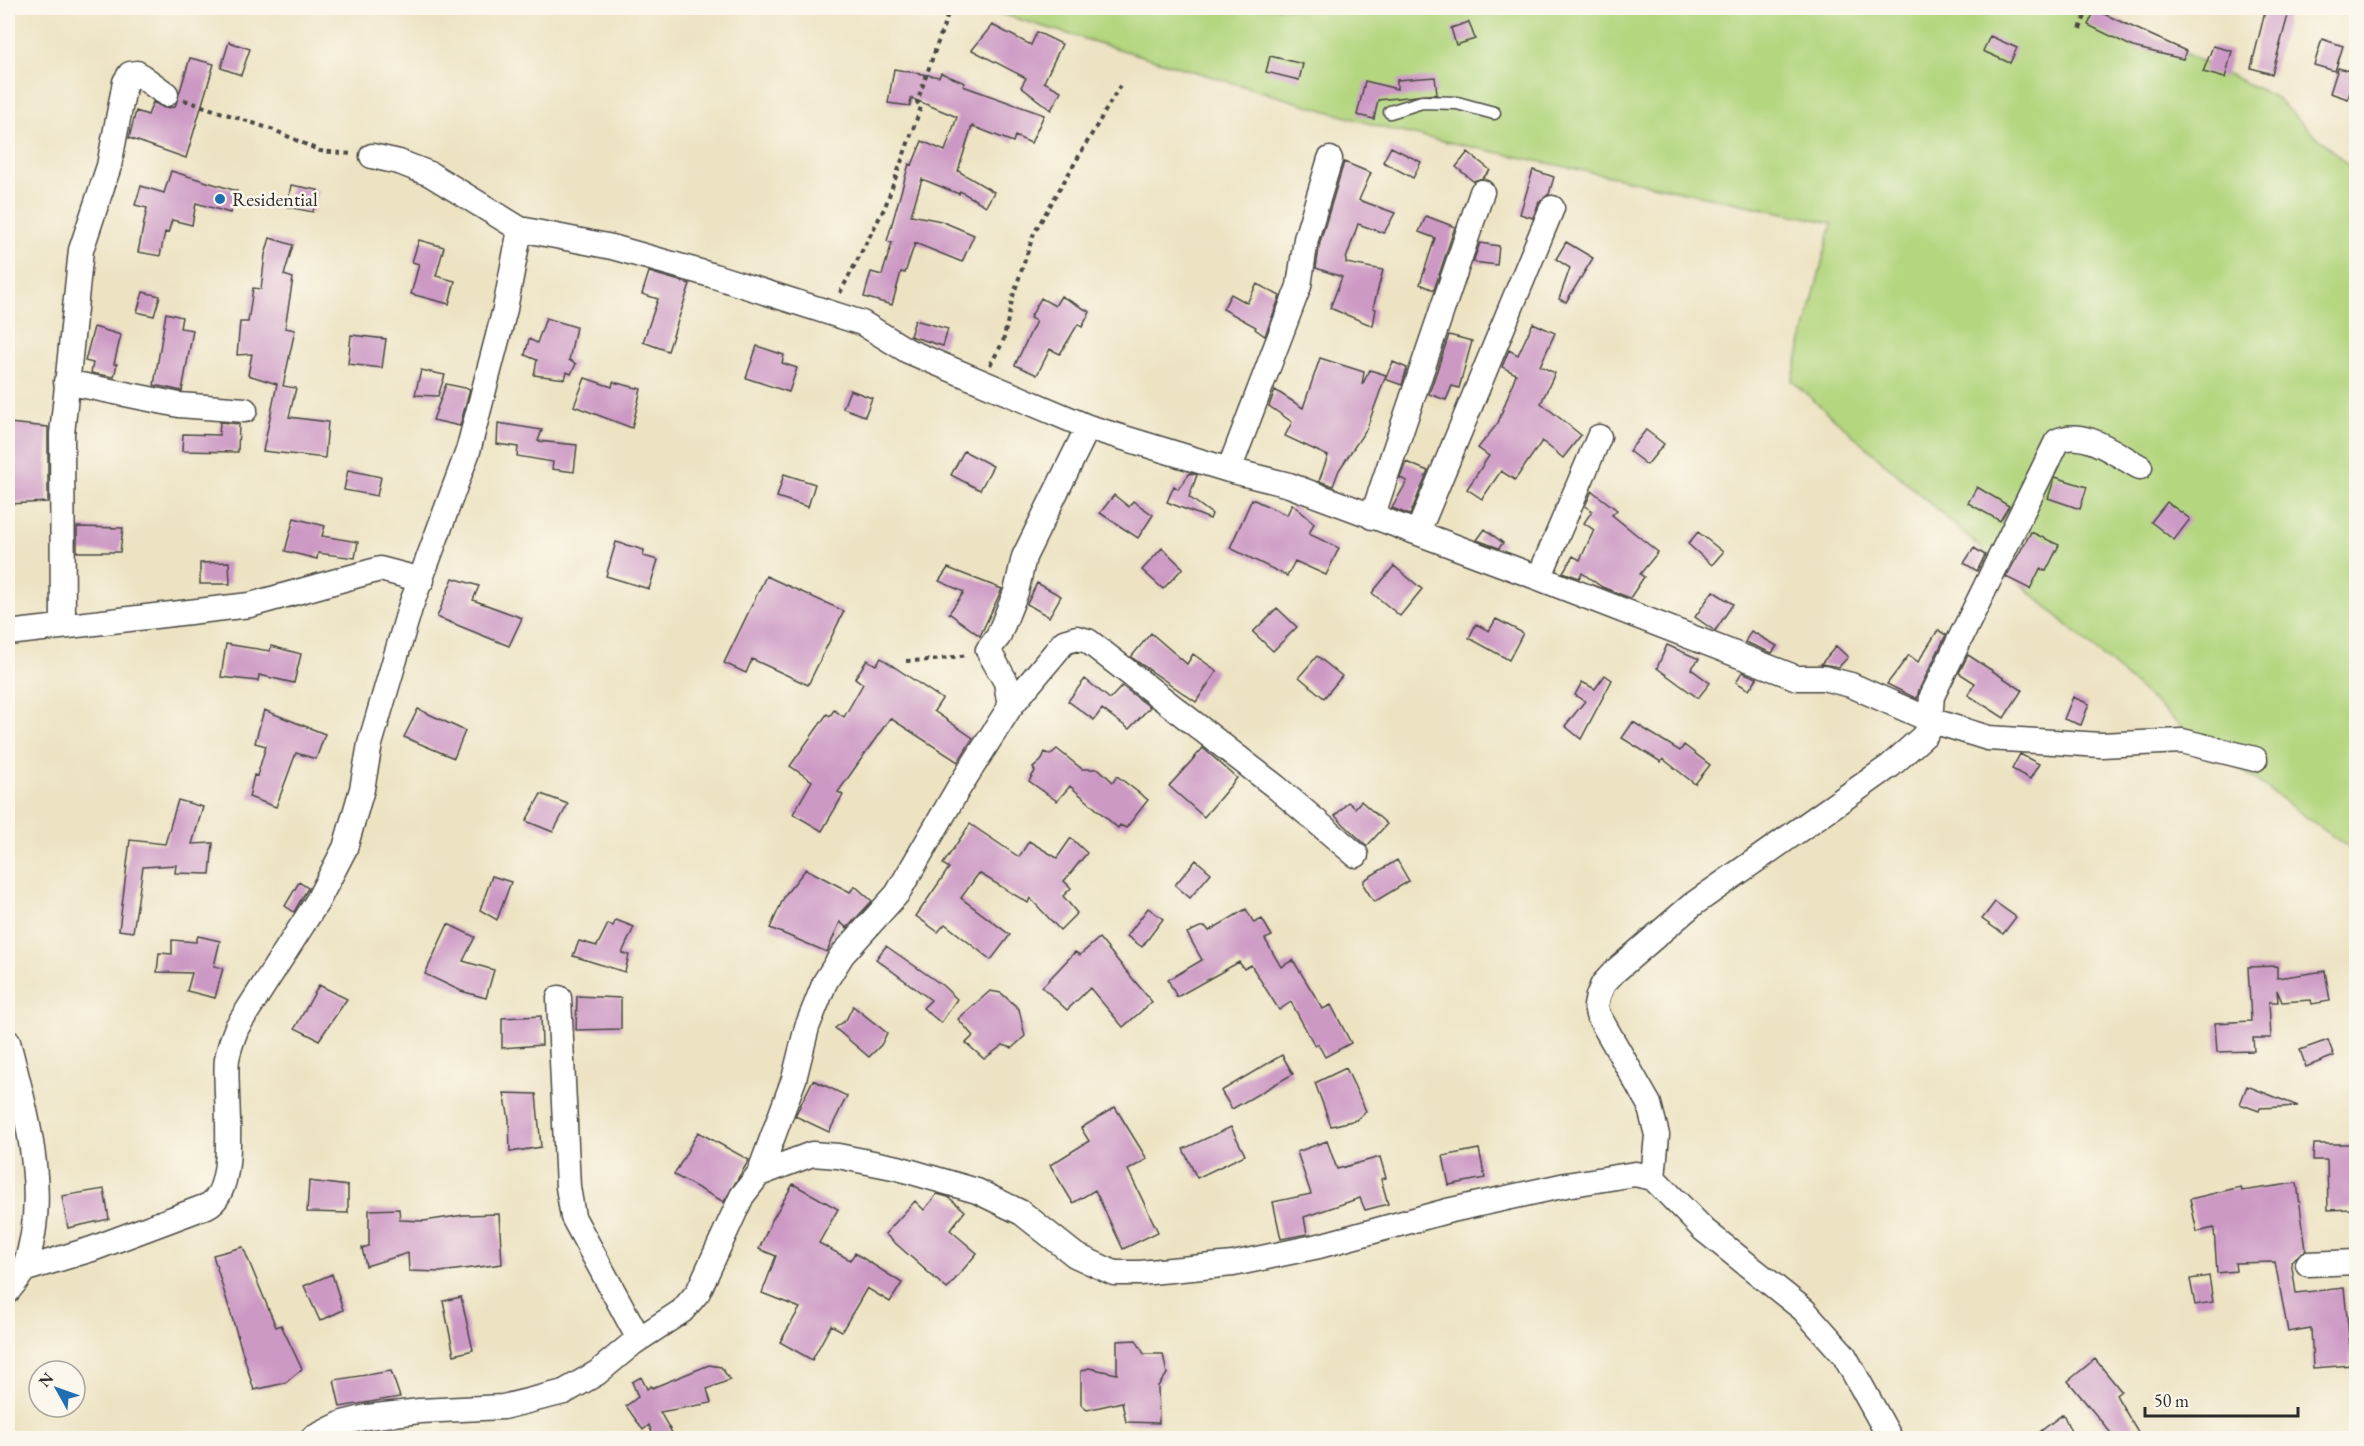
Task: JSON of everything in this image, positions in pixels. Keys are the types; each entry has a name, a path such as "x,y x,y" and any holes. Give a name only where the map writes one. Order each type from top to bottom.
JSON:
{"street":[{"path":"63,626 61,489 66,382 81,250 110,166 125,82 130,74 137,73 166,94"},
{"path":"372,156 399,162 430,174 520,229 612,248 711,275 862,322 908,351 1088,427 1229,470 1289,485 1418,532 1797,678 1822,678 1851,685 1930,720 1988,738 2102,745 2182,741 2255,759"},
{"path":"1229,470 1299,285 1306,239 1330,159"},
{"path":"1372,517 1482,192"},
{"path":"1418,532 1552,208"},
{"path":"23,1270 92,1249 207,1206 214,1203 220,1194 228,1139 227,1059 232,1041 237,1027 317,902 345,848 362,789 370,744 410,608 468,451 504,309 520,229"},
{"path":"66,382 188,407 245,410"},
{"path":"1010,707 1006,682 988,650 998,638 1016,592 1024,557 1088,427"},
{"path":"1653,1178 1657,1136 1649,1104 1598,1016 1596,1006 1603,984 1692,905 1890,766 1926,734 1932,696 2057,441 2068,436 2082,436 2140,466"},
{"path":"1539,578 1599,437"},
{"path":"8,633 250,605 380,569 422,580"},
{"path":"313,1438 343,1423 366,1417 420,1411 503,1407 564,1392 597,1373 639,1339 682,1311 698,1292 742,1196 759,1174 794,1079 807,1027 825,982 843,955 897,894 958,789 1010,707 1065,642 1077,638 1088,641 1276,787 1356,855"},
{"path":"559,998 568,1187 573,1216 639,1339"},
{"path":"8,1042 34,1161 36,1213 23,1270 8,1291"},
{"path":"759,1174 812,1154 838,1156 898,1168 977,1191 1022,1213 1075,1256 1114,1273 1140,1273 1233,1264 1319,1246 1447,1211 1614,1176 1635,1174 1653,1178 1704,1230 1804,1310 1844,1355 1890,1438"},
{"path":"2308,1264 2356,1262"}],"lane":[{"path":"1390,112 1422,102 1456,103 1494,113"}],"path":[{"path":"831,313 856,259 866,246 885,207 921,106 917,102 950,8"},
{"path":"2080,28 2088,8"},
{"path":"981,381 1003,342 1013,296 1034,234 1121,84"},
{"path":"166,94 274,130 320,151 372,156"},
{"path":"906,661 934,660 988,650"}],"green space":[{"path":"981,8 2091,8 2273,96 2356,173 2356,853 2181,726 1792,381 1832,223 1391,130"}],"building":[{"path":"2266,8 2290,8 2272,74 2251,68"},
{"path":"2095,10 2186,51 2183,59 2133,47 2088,25"},
{"path":"1469,22 1475,39 1456,45 1451,28"},
{"path":"992,25 1031,45 1037,32 1062,44 1044,82 1061,91 1051,110 1021,87 1026,78 972,50"},
{"path":"1990,36 2017,48 2010,63 1983,51"},
{"path":"2322,39 2343,46 2335,71 2314,65"},
{"path":"229,42 250,49 241,75 221,68"},
{"path":"2213,46 2232,51 2225,78 2203,72"},
{"path":"1270,56 1303,64 1299,80 1266,72"},
{"path":"190,58 214,64 186,158 129,138 136,111 148,115 153,102 164,108 175,107"},
{"path":"2338,68 2356,73 2348,99 2330,93"},
{"path":"894,69 939,77 941,73 965,83 963,86 1044,115 1031,143 1015,136 1013,142 972,126 958,171 994,192 986,206 960,191 959,194 922,179 911,215 941,221 974,235 962,262 915,243 905,273 901,272 892,305 864,297 871,272 882,275 892,243 887,241 909,164 912,165 922,141 945,151 957,117 911,98 910,106 888,103"},
{"path":"1435,77 1437,94 1378,100 1374,119 1357,115 1365,81 1397,89 1397,80"},
{"path":"1391,147 1421,162 1413,178 1383,162"},
{"path":"1468,152 1490,170 1483,178 1473,181 1456,167"},
{"path":"1344,162 1371,173 1359,200 1395,213 1384,233 1358,224 1346,259 1346,263 1383,270 1373,308 1376,309 1373,326 1330,308 1342,277 1316,268 1320,242"},
{"path":"1533,170 1554,177 1549,194 1539,202 1533,218 1520,214"},
{"path":"171,171 237,191 230,213 196,203 192,225 172,220 168,233 165,232 160,256 138,252 147,208 135,205 141,186 164,193"},
{"path":"291,185 318,190 313,212 287,207"},
{"path":"1426,216 1455,227 1434,290 1420,284 1435,238 1419,232"},
{"path":"270,238 293,245 284,275 293,278 285,328 295,330 283,386 296,388 289,417 328,422 325,458 263,451 277,384 248,375 252,354 237,355 240,322 248,322 253,288 261,289 265,255"},
{"path":"419,240 444,247 436,276 455,281 449,304 411,294 419,264 412,262"},
{"path":"1566,242 1593,258 1566,302 1559,299 1570,268 1556,259"},
{"path":"1480,243 1499,246 1497,265 1473,262"},
{"path":"649,272 690,284 668,351 643,342 658,299 642,294"},
{"path":"1257,284 1280,296 1265,336 1255,329 1256,327 1223,309 1231,294 1247,303"},
{"path":"143,292 160,296 154,316 137,312"},
{"path":"1061,296 1090,312 1082,327 1078,324 1060,354 1050,349 1037,375 1015,365 1036,321 1030,318 1041,298 1055,306"},
{"path":"166,313 182,317 180,328 193,330 182,391 154,385"},
{"path":"546,318 576,327 569,360 576,364 571,374 567,372 565,379 534,375 537,360 525,355 529,339 537,343"},
{"path":"915,320 948,329 943,346 910,336"},
{"path":"1533,323 1555,333 1540,366 1555,373 1541,403 1581,435 1563,458 1542,441 1515,480 1501,471 1482,499 1467,489 1489,456 1478,448 1498,423 1516,374 1502,367 1509,350 1518,355"},
{"path":"94,327 121,335 114,364 117,364 114,377 91,373 93,363 85,361"},
{"path":"351,335 386,339 382,368 348,364"},
{"path":"1449,335 1472,341 1459,388 1452,386 1446,400 1429,394"},
{"path":"757,346 784,355 782,363 797,368 789,392 746,378"},
{"path":"1320,358 1364,372 1362,385 1370,370 1386,375 1367,428 1339,470 1333,486 1319,481 1328,456 1285,436 1292,422 1269,406 1275,390 1303,408"},
{"path":"1393,362 1407,368 1402,385 1385,379"},
{"path":"421,370 445,375 438,396 415,395"},
{"path":"585,378 612,387 613,382 641,389 632,428 574,406"},
{"path":"446,384 470,389 460,426 433,420"},
{"path":"850,390 872,398 865,416 843,408"},
{"path":"220,422 239,424 238,452 182,451 183,434 219,435"},
{"path":"8,423 48,427 48,502 8,504"},
{"path":"498,423 542,430 538,441 577,445 574,472 552,469 553,462 517,456 518,447 497,444"},
{"path":"1646,430 1664,444 1647,465 1629,451"},
{"path":"964,451 993,466 980,490 951,475"},
{"path":"1406,462 1428,471 1410,515 1392,508 1407,481 1400,478"},
{"path":"348,470 381,477 377,496 344,490"},
{"path":"1190,473 1197,475 1189,497 1212,514 1210,519 1167,502 1174,486 1178,489"},
{"path":"784,474 815,484 808,507 777,497"},
{"path":"2055,477 2087,487 2080,509 2048,498"},
{"path":"1977,487 2009,506 2000,521 1968,503"},
{"path":"1592,491 1617,510 1612,515 1658,552 1640,574 1644,577 1630,598 1602,587 1582,573 1579,578 1563,572 1573,556 1580,560 1594,530 1584,523 1592,511 1585,506"},
{"path":"1114,495 1129,507 1133,501 1153,515 1138,538 1100,513"},
{"path":"1252,499 1287,515 1292,504 1314,523 1309,534 1339,548 1326,575 1295,561 1287,576 1230,548"},
{"path":"2167,502 2190,519 2174,540 2151,522"},
{"path":"294,518 325,526 322,536 358,542 355,558 318,553 317,559 285,551"},
{"path":"77,527 123,528 120,552 77,552"},
{"path":"1485,529 1503,543 1499,548 1477,540"},
{"path":"1698,532 1723,552 1712,565 1688,544"},
{"path":"2031,532 2059,545 2046,571 2040,569 2030,589 2006,577"},
{"path":"616,542 644,550 643,556 658,560 649,589 606,576"},
{"path":"1162,548 1183,568 1163,589 1142,570"},
{"path":"1974,548 1985,555 1977,571 1964,563"},
{"path":"229,562 230,584 200,584 200,563"},
{"path":"1394,566 1422,589 1400,616 1372,593"},
{"path":"948,568 1002,589 980,636 949,613 964,592 939,581"},
{"path":"766,576 844,611 808,685 752,659 746,673 724,663"},
{"path":"453,578 479,586 473,600 522,618 509,646 437,617"},
{"path":"1037,583 1061,596 1049,617 1027,604"},
{"path":"1713,591 1733,604 1715,631 1695,617"},
{"path":"1277,608 1297,627 1273,651 1253,632"},
{"path":"1496,619 1523,633 1509,660 1469,638 1476,624 1489,631"},
{"path":"1938,630 1946,635 1919,690 1917,699 1887,684 1909,655 1918,662"},
{"path":"1751,631 1777,646 1772,653 1745,642"},
{"path":"1151,633 1187,664 1193,654 1217,671 1196,702 1131,657"},
{"path":"226,644 270,651 271,646 301,654 294,683 259,675 258,681 221,677"},
{"path":"1667,645 1699,659 1691,669 1710,683 1698,698 1657,668"},
{"path":"1836,646 1848,657 1839,667 1821,664"},
{"path":"1968,655 2022,690 2004,718 1968,695 1975,683 1959,673"},
{"path":"1317,656 1342,676 1324,698 1299,677"},
{"path":"881,658 942,699 934,711 973,738 958,762 890,718 838,792 843,795 822,831 793,814 812,781 790,766 827,714 830,716 834,710 844,717 863,684 855,678 867,660 876,665"},
{"path":"1742,672 1757,678 1749,690 1736,682"},
{"path":"1605,675 1612,680 1581,739 1565,726 1585,701 1575,695 1582,682 1595,689"},
{"path":"1085,679 1110,699 1122,686 1150,707 1129,729 1102,709 1094,720 1068,701"},
{"path":"2073,697 2089,704 2081,725 2064,719"},
{"path":"418,709 465,731 454,758 404,737"},
{"path":"264,710 325,734 316,759 296,753 276,807 249,797 254,775 257,776 266,746 255,743"},
{"path":"1633,722 1680,751 1684,745 1710,765 1695,784 1663,759 1661,762 1622,738"},
{"path":"1203,748 1237,778 1204,817 1169,786"},
{"path":"1057,749 1082,769 1099,769 1113,782 1117,776 1148,800 1126,828 1120,825 1118,828 1070,786 1057,801 1029,781 1035,771 1033,768 1041,761 1045,752 1050,755"},
{"path":"2020,754 2039,764 2030,779 2012,769"},
{"path":"541,794 568,804 553,832 526,821"},
{"path":"178,800 203,807 192,844 213,843 210,874 175,873 176,865 143,867 133,932 119,930 130,840 165,844"},
{"path":"1361,801 1387,824 1367,846 1335,816 1348,802 1355,808"},
{"path":"970,824 1019,857 1029,841 1057,858 1071,838 1087,853 1064,881 1071,888 1063,896 1077,913 1060,930 1030,898 1028,903 979,873 961,898 1010,935 991,960 945,924 938,932 916,916 949,868 943,864"},
{"path":"1196,860 1211,873 1190,898 1175,885"},
{"path":"1397,860 1409,881 1374,902 1364,886 1364,880"},
{"path":"806,869 850,892 855,886 872,901 847,928 840,922 827,952 770,928 785,895"},
{"path":"492,876 511,882 497,920 480,910"},
{"path":"299,882 308,888 294,912 285,906"},
{"path":"1995,902 2016,917 2003,934 1982,919"},
{"path":"1148,908 1163,919 1142,947 1127,936"},
{"path":"1246,909 1254,923 1262,919 1272,936 1265,939 1281,967 1293,960 1323,1009 1331,1005 1351,1043 1325,1057 1318,1044 1315,1046 1291,1002 1279,1010 1251,965 1244,969 1239,962 1177,997 1168,980 1202,960 1187,933 1200,927 1206,927 1209,931"},
{"path":"616,920 634,927 622,953 629,955 625,972 573,956 579,941 597,946 608,924 613,926"},
{"path":"448,924 475,937 463,961 494,970 486,998 461,991 425,974"},
{"path":"198,936 220,941 214,966 223,968 215,998 187,991 192,973 157,972 159,953 172,954 172,940 196,942"},
{"path":"1099,938 1152,1002 1123,1027 1090,988 1067,1010 1042,987 1075,952 1080,955"},
{"path":"886,946 942,985 957,999 941,1023 923,1008 931,1000 876,959"},
{"path":"2277,966 2277,978 2325,971 2330,1001 2312,1004 2311,1000 2282,1002 2277,990 2278,1002 2269,1002 2271,1038 2253,1038 2254,1051 2217,1052 2215,1023 2251,1021 2248,967"},
{"path":"319,985 347,999 319,1040 295,1028"},
{"path":"990,991 1001,993 1019,1009 1025,1036 1012,1048 1003,1045 984,1059 966,1043 973,1036 958,1019"},
{"path":"577,996 621,998 621,1029 576,1030"},
{"path":"853,1006 887,1033 881,1045 869,1057 835,1028 846,1020"},
{"path":"541,1016 542,1045 502,1048 502,1018"},
{"path":"2328,1040 2334,1056 2306,1067 2300,1050"},
{"path":"1282,1055 1293,1074 1232,1109 1221,1091"},
{"path":"1346,1068 1366,1111 1356,1120 1331,1126 1315,1083"},
{"path":"813,1080 847,1096 829,1132 795,1116"},
{"path":"2247,1086 2298,1106 2260,1108 2259,1111 2240,1104"},
{"path":"504,1093 536,1094 541,1147 510,1152 509,1119"},
{"path":"1115,1107 1147,1159 1128,1170 1158,1232 1123,1249 1095,1190 1073,1203 1050,1165 1089,1141 1081,1128"},
{"path":"1231,1127 1245,1155 1197,1178 1183,1149"},
{"path":"698,1132 749,1160 724,1202 674,1175"},
{"path":"1327,1141 1337,1169 1380,1157 1386,1178 1381,1179 1388,1204 1365,1210 1360,1198 1304,1217 1307,1234 1281,1239 1273,1202 1311,1194 1297,1152"},
{"path":"2314,1144 2353,1144 2352,1209 2328,1210 2327,1160 2313,1160"},
{"path":"1479,1149 1485,1178 1449,1185 1443,1156"},
{"path":"309,1181 348,1186 348,1213 307,1212"},
{"path":"2297,1183 2306,1250 2291,1261 2296,1293 2344,1288 2352,1365 2313,1368 2311,1328 2288,1332 2275,1262 2235,1263 2236,1271 2217,1273 2214,1228 2197,1232 2190,1199 2241,1187 2242,1191"},
{"path":"793,1184 838,1209 819,1243 850,1260 855,1253 902,1283 890,1302 867,1288 842,1331 831,1325 812,1360 780,1342 800,1308 762,1293 776,1256 759,1249 772,1220"},
{"path":"104,1189 109,1219 68,1228 62,1196"},
{"path":"937,1194 948,1197 965,1211 950,1230 977,1253 947,1289 885,1234 915,1201 924,1210"},
{"path":"399,1209 400,1220 424,1221 464,1215 499,1214 502,1264 440,1272 409,1271 408,1253 366,1266 362,1248 369,1246 369,1210"},
{"path":"243,1247 276,1327 281,1325 302,1369 285,1383 254,1390 213,1255"},
{"path":"332,1274 343,1310 320,1321 304,1286"},
{"path":"2209,1276 2213,1302 2195,1305 2190,1279"},
{"path":"461,1297 473,1350 454,1355 443,1301"},
{"path":"1136,1340 1144,1354 1163,1354 1167,1374 1158,1386 1159,1423 1126,1422 1122,1402 1087,1410 1081,1405 1081,1371 1089,1368 1117,1374 1117,1341"},
{"path":"2095,1359 2121,1391 2116,1395 2141,1438 2115,1438 2068,1381"},
{"path":"709,1365 721,1367 730,1380 707,1389 711,1403 660,1412 675,1438 654,1438 649,1425 643,1430 626,1406 638,1397 632,1382 641,1377 647,1389 651,1386 652,1388"},
{"path":"391,1371 400,1397 340,1407 334,1380"},
{"path":"2063,1414 2074,1438 2032,1438"}],"place":[{"name":"Residential","path":"220,199"}]}
